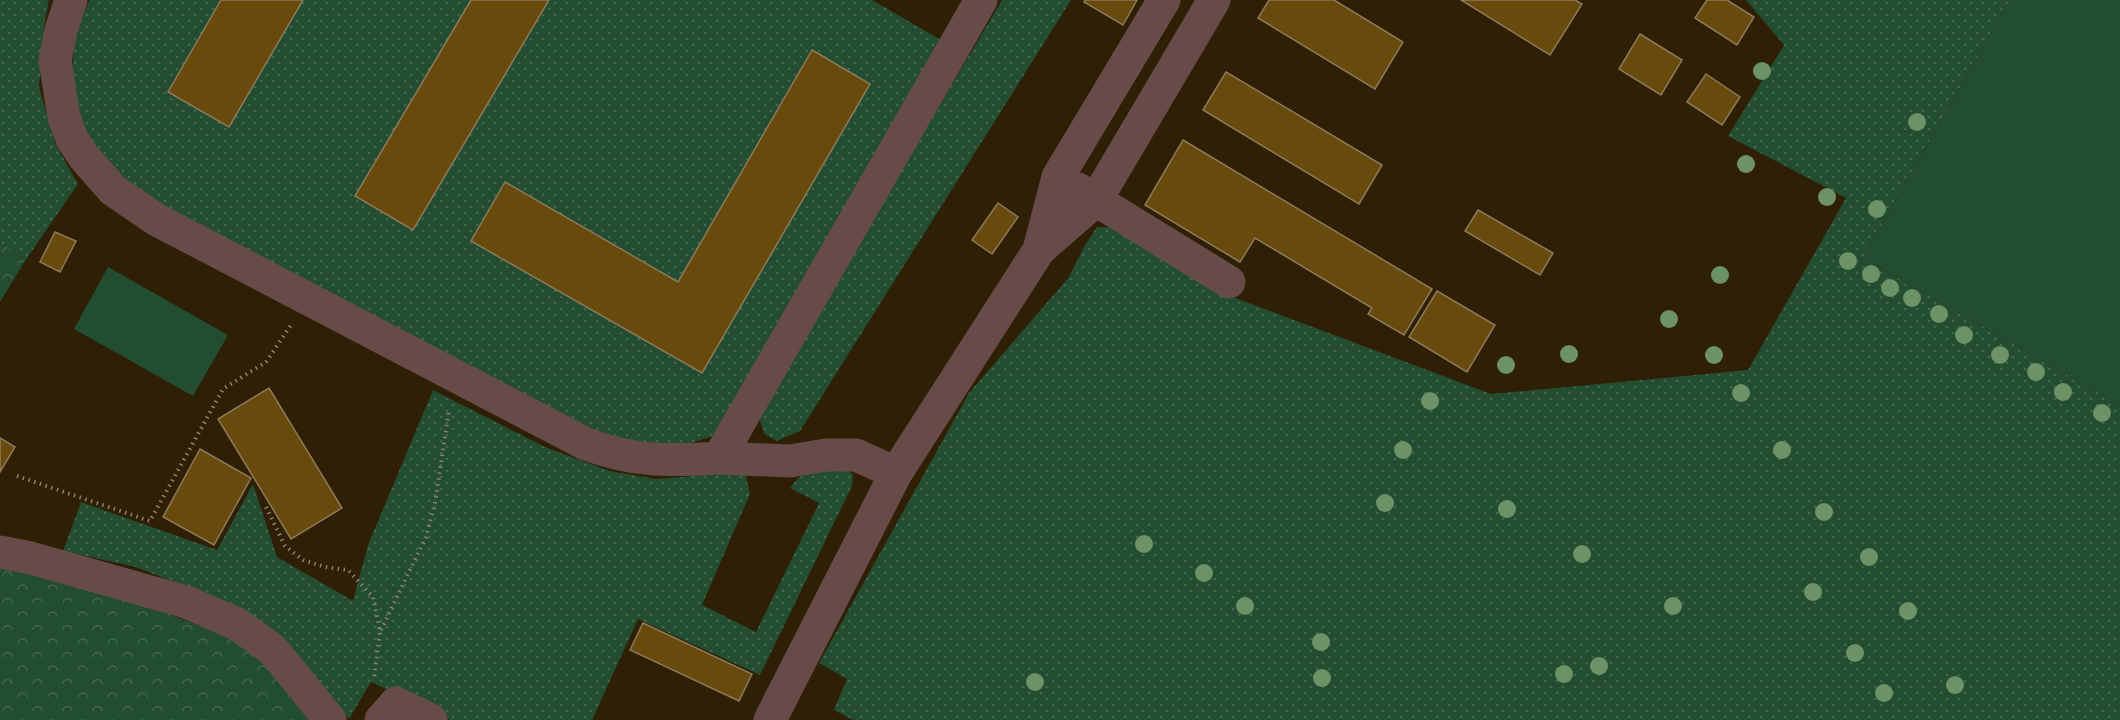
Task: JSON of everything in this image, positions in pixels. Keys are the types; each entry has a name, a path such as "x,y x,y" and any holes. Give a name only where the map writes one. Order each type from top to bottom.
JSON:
{"lane":[{"path":"71,0 61,30 55,61 64,117 72,139 84,157 114,190 157,220 586,444 615,455 646,460 677,461 719,458 790,461 826,455 856,455 896,473"},
{"path":"719,458 981,0"},
{"path":"1039,250 1058,177 1164,0"},
{"path":"770,720 896,473 1039,250 1096,200 1214,0"},
{"path":"1058,177 1229,282"},
{"path":"0,552 31,558 186,602 237,624 273,650 330,720"},
{"path":"381,720 396,703 431,720"}],"path":[{"path":"17,476 150,521 224,389 266,362 295,319 306,298"},
{"path":"380,631 426,537 435,503 454,376"},
{"path":"266,507 285,546 303,560 325,567 348,570 373,597 380,631 374,685"}],"green space":[{"path":"0,0 49,0 39,87 55,143 78,184 25,261 0,242"},
{"path":"90,0 221,0 168,92 229,127 303,0 471,0 355,196 413,230 549,0 872,0 941,40 716,435 681,446 633,444 596,433 124,190 82,129 71,80 76,29","holes":["811,50 870,84 702,373 471,241 506,182 678,282"]},
{"path":"1002,0 1071,0 800,431 777,441 764,434 760,420 768,395"},
{"path":"1746,0 2010,0 1863,258 2120,405 2120,720 853,720 834,710 847,679 819,663 969,393 1069,277 1097,227 1112,227 1225,294 1491,394 1748,370 1846,198 1728,136 1784,45"},
{"path":"2010,0 2120,0 2120,405 1863,258"},
{"path":"0,242 25,261 0,302"},
{"path":"108,267 228,335 193,396 74,329"},
{"path":"433,390 545,447 610,471 656,479 745,472 750,494 702,605 756,632 819,503 790,488 803,475 815,469 847,469 853,475 852,486 760,675 638,619 592,720 450,720 371,682 349,719 280,638 231,605 136,567 63,551 81,502 217,550 253,484 277,557 353,601 368,545"},
{"path":"0,565 115,593 246,644 317,720 0,720"}],"building":[{"path":"221,0 303,0 229,127 168,92"},
{"path":"471,0 549,0 413,230 355,196"},
{"path":"1085,0 1137,0 1123,25 1084,2"},
{"path":"1269,0 1334,0 1403,42 1375,89 1258,18"},
{"path":"1461,0 1575,0 1582,4 1550,55"},
{"path":"1707,0 1727,0 1754,17 1737,45 1695,18"},
{"path":"1640,34 1682,60 1661,95 1619,69"},
{"path":"812,50 870,84 702,373 471,241 505,182 678,282"},
{"path":"1226,72 1382,165 1359,204 1203,110"},
{"path":"1706,74 1740,97 1722,125 1687,102"},
{"path":"1183,140 1432,289 1404,335 1368,314 1372,308 1255,238 1240,262 1145,205"},
{"path":"998,203 1018,217 992,254 972,240"},
{"path":"1478,210 1553,253 1540,275 1465,231"},
{"path":"55,232 76,241 60,272 40,262"},
{"path":"1437,291 1495,325 1467,372 1409,337"},
{"path":"269,388 342,508 291,539 218,419"},
{"path":"0,438 15,447 0,472"},
{"path":"200,449 251,478 214,545 163,517"},
{"path":"643,623 752,674 739,701 630,650"}]}
